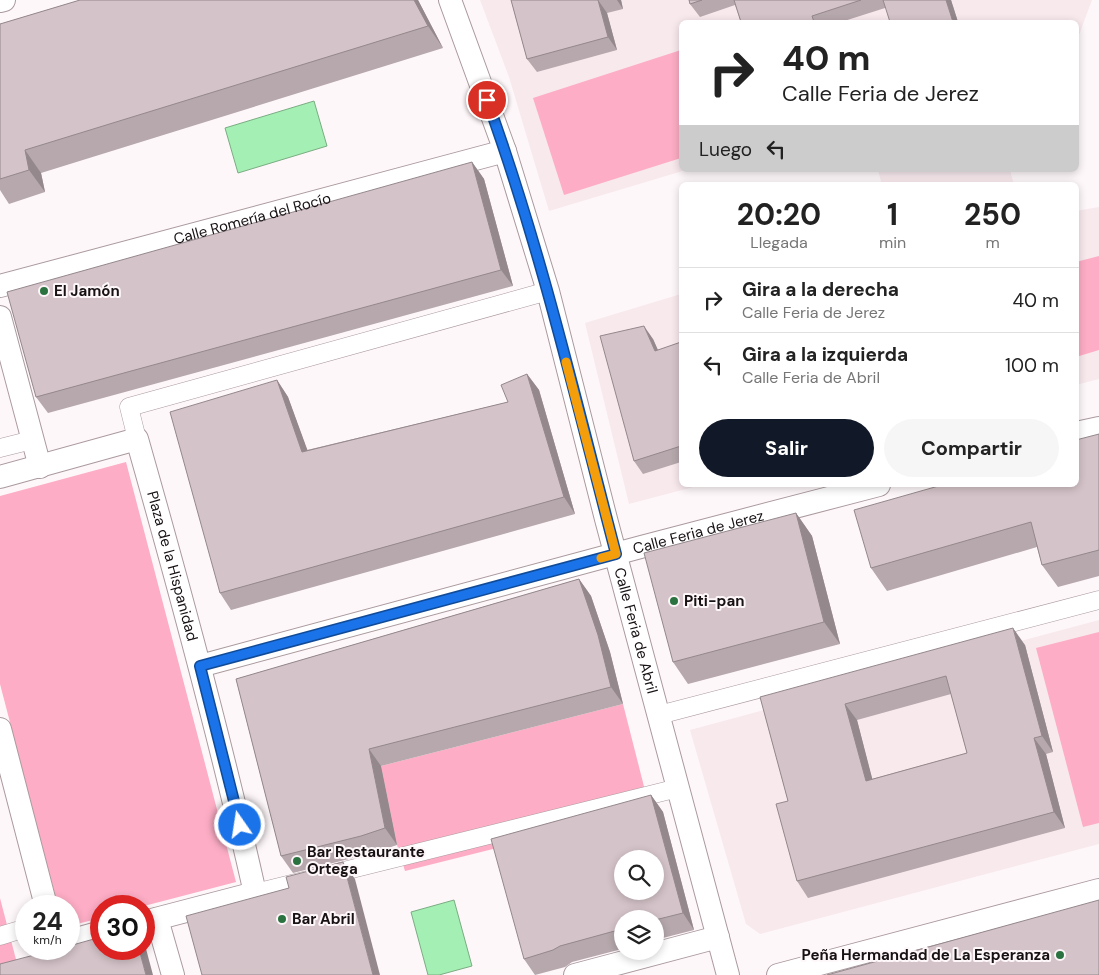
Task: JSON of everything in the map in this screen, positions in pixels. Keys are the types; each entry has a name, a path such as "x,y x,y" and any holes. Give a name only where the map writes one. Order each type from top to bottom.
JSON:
{"street":[{"path":"0,1 4,0"},
{"name":"Calle Feria de Abril","path":"450,0 505,150 548,291 728,975"},
{"name":"Calle Romería del Rocío","path":"0,286 505,150"},
{"path":"0,478 137,439 130,407 548,291"},
{"path":"0,317 40,467"},
{"path":"1079,433 1099,428"},
{"name":"Plaza de la Hispanidad","path":"137,439 228,773 256,894"},
{"path":"0,448 32,440"},
{"name":"Calle Feria de Jerez","path":"200,666 871,487"},
{"path":"659,715 1099,600"},
{"path":"0,729 43,895"},
{"path":"155,920 678,788"},
{"path":"778,975 1099,890"},
{"path":"0,936 15,931"},
{"path":"155,931 173,975"},
{"path":"575,975 718,937"}],"shaded area":[{"path":"480,0 1092,0 1079,35 1079,20 679,20 679,172 549,211 509,77"},
{"path":"679,51 679,159 564,195 533,98"},
{"path":"314,101 327,146 238,173 225,128"},
{"path":"879,172 1011,172 1013,182 881,182"},
{"path":"1099,207 1099,379 1079,384 1079,210"},
{"path":"1099,256 1099,350 1079,356 1079,261"},
{"path":"679,295 679,487 693,487 629,504 585,323"},
{"path":"126,462 236,882 155,903 155,895 90,895 90,921 80,923 80,895 55,895 0,684 0,496"},
{"path":"1099,620 1099,844 760,934 746,924 690,730"},
{"path":"1099,632 1099,823 1083,827 1036,648"},
{"path":"623,704 650,810 405,871 397,845 381,766"},
{"path":"0,898 19,971 0,975"},
{"path":"454,900 472,966 439,975 428,975 411,912"}],"building":[{"path":"80,0 414,0 428,26 25,150 29,170 0,179 0,24"},
{"path":"511,0 598,0 608,37 527,59"},
{"path":"689,0 702,0 690,4"},
{"path":"734,0 861,0 812,16 813,20 740,20"},
{"path":"883,0 946,0 952,20 889,20"},
{"path":"472,162 501,270 36,397 7,292"},
{"path":"644,326 655,351 679,343 679,447 634,461 600,336"},
{"path":"527,374 564,497 220,593 170,412 277,380 302,452 508,402 501,385"},
{"path":"1099,434 1099,550 1042,565 1031,522 871,568 854,510 935,487 1079,487 1079,439"},
{"path":"796,513 824,622 673,662 644,553"},
{"path":"579,579 598,635 611,687 369,749 385,828 281,856 236,679"},
{"path":"1013,628 1042,736 1034,738 1054,812 797,881 776,804 788,801 760,697","holes":["946,676 967,753 866,781 845,704"]},
{"path":"651,795 683,913 664,918 664,910 614,910 614,931 560,946 524,959 491,839"},
{"path":"343,862 373,975 202,975 186,916 289,888 286,877"},
{"path":"1099,900 1099,975 827,975"},
{"path":"90,940 90,960 142,960 146,975 0,975 0,964 15,960 80,960 80,943"}],"slow traffic":[{"path":"566,362 616,554 601,558"}],"place":[{"name":"El Jamón","path":"44,291"},
{"name":"Piti-pan","path":"674,601"},
{"name":"Bar Restaurante Ortega","path":"297,861"},
{"name":"Bar Abril","path":"282,919"},
{"name":"Peña Hermandad de La Esperanza","path":"1060,955"}],"route":[{"path":"240,825 200,666 236,658 616,554 548,291 505,150 487,100"}]}
